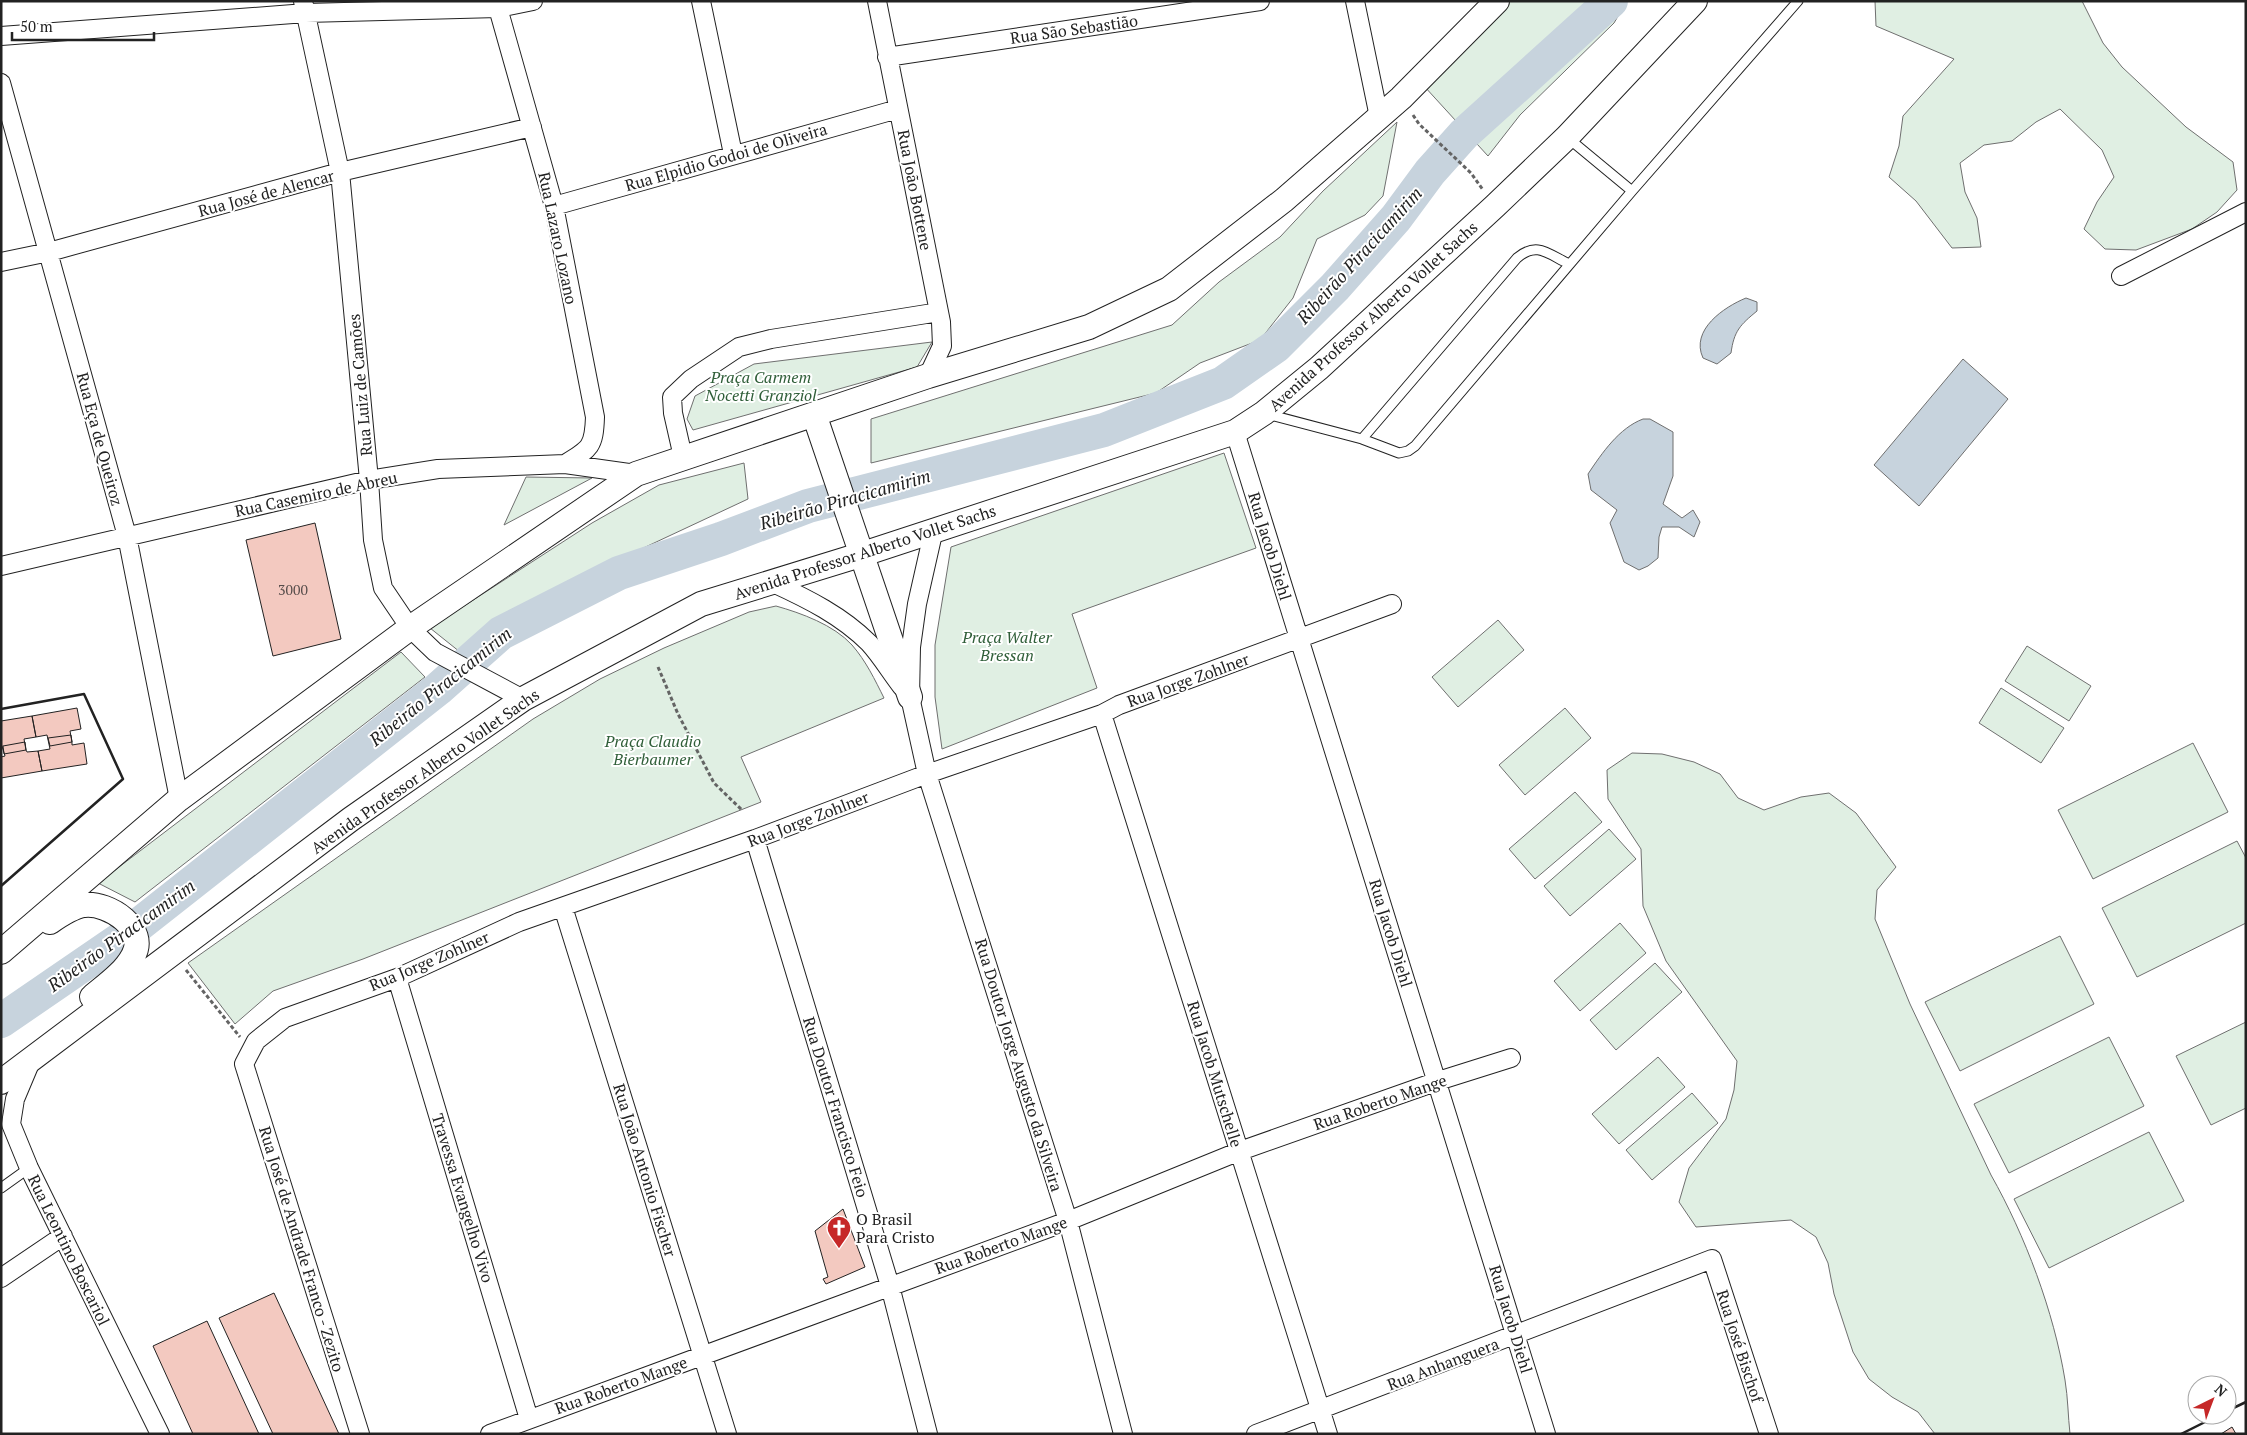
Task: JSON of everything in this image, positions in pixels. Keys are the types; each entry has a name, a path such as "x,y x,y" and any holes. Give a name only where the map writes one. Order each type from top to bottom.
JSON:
{"main road":[{"path":"1,954 179,799 410,628 636,474 928,376 1089,327 1169,289 1284,200 1379,117 1418,82 1497,1"},
{"name":"Avenida Professor Alberto Vollet Sachs","path":"1,1082 351,819 523,699 701,604 860,555 934,529 1235,432 1264,413 1319,368 1567,137 1696,1"},
{"path":"814,414 851,520 860,555 910,697"},
{"path":"1,954 71,909 85,905 99,906 129,923 136,937 134,955 122,970 55,1028 38,1046 31,1061"}],"street":[{"path":"1,36 305,7 497,4 533,1"},
{"path":"701,1 733,154"},
{"name":"Rua João Bottene","path":"878,1 887,57 939,312 942,346 928,376"},
{"name":"Rua São Sebastião","path":"887,57 1260,1"},
{"path":"1355,1 1379,117"},
{"name":"Rua Lazaro Lozano","path":"497,4 554,206 595,417 594,440 587,450 565,464"},
{"name":"Rua Luiz de Camões","path":"305,7 340,172 373,540 383,588 410,628 435,652 523,699"},
{"name":"Rua Eça de Queiroz","path":"1,83 127,536 179,799"},
{"name":"Rua Elpidio Godoi de Oliveira","path":"554,206 898,109"},
{"name":"Rua José de Alencar","path":"1,262 49,252 340,172 532,127"},
{"path":"2121,276 2246,212"},
{"path":"683,457 672,413 672,397 691,379 739,347 771,339 939,312"},
{"name":"Rua Jacob Diehl","path":"1235,432 1546,1434"},
{"name":"Rua Casemiro de Abreu","path":"1,566 369,480 438,469 565,464 636,474"},
{"name":"Rua Doutor Jorge Augusto da Silveira","path":"934,529 917,604 911,647 910,697 927,774 1068,1221 1123,1434"},
{"name":"Rua Doutor Jorge Augusto da Silveira","path":"773,583 808,599 847,623 870,644 910,697"},
{"name":"Rua Jorge Zohlner","path":"248,1058 256,1041 285,1018 397,978 519,922 755,839 927,774 1102,714 1119,705 1392,604"},
{"name":"Rua Jacob Mutschelle","path":"1102,714 1328,1434"},
{"name":"Rua Doutor Francisco Feio","path":"755,839 890,1286 928,1434"},
{"name":"Rua João Antonio Fischer","path":"563,907 727,1434"},
{"name":"Travessa Evangelho Vivo","path":"397,978 530,1419"},
{"name":"Rua José de Andrade Franco - Zezito","path":"248,1058 360,1434"},
{"name":"Rua Roberto Mange","path":"490,1434 1068,1221 1240,1152 1438,1081 1511,1058"},
{"name":"Rua Leontino Boscariol","path":"31,1061 14,1099 12,1124 29,1168 160,1434"},
{"path":"5,1272 63,1236"},
{"name":"Rua Anhanguera","path":"1256,1434 1517,1336 1712,1259"},
{"name":"Rua José Bischof","path":"1712,1259 1769,1434"}],"lane":[{"path":"1264,413 1362,438 1400,452 1408,451 1415,446 1569,264 1798,1"},
{"path":"1567,137 1632,191"},
{"path":"1362,438 1522,254 1535,248 1569,264"},
{"path":"1,1188 29,1168"}],"path":[{"path":"1419,124 1471,173"},
{"path":"658,667 678,714 714,783 742,810"},
{"path":"173,954 248,1058"}],"green space":[{"path":"1508,1 1627,1 1614,23 1520,115 1488,156 1424,86"},
{"path":"1875,1 2082,1 2103,43 2122,67 2186,127 2233,162 2237,190 2217,212 2192,229 2136,250 2105,249 2084,229 2097,202 2114,177 2102,150 2060,109 2036,122 2012,141 1984,145 1960,163 1965,192 1977,218 1981,247 1952,248 1916,201 1889,177 1899,146 1903,116 1954,59 1876,26"},
{"path":"1397,122 1383,196 1365,215 1317,239 1293,298 1260,340 1200,363 1156,393 871,463 871,419 1172,325 1219,282 1280,237 1323,191"},
{"name":"Praça Carmem Nocetti Granziol","path":"932,342 917,367 693,430 687,419 695,396 754,364"},
{"name":"Praça Walter Bressan","path":"1224,453 1256,548 1072,614 1097,688 942,749 935,697 935,645 951,547"},
{"path":"744,463 748,499 511,610 460,652 430,628 592,523 659,485"},
{"path":"526,477 592,478 504,525"},
{"name":"Praça Claudio Bierbaumer","path":"776,606 817,621 845,638 862,658 884,698 741,757 761,802 363,959 273,991 235,1024 188,963 533,719 600,679 664,648 749,612"},
{"path":"1498,620 1524,650 1458,707 1432,677"},
{"path":"2027,646 2091,686 2069,721 2005,681"},
{"path":"401,652 425,677 135,902 98,883"},
{"path":"2001,688 2064,728 2041,763 1979,723"},
{"path":"1565,708 1591,738 1525,795 1499,765"},
{"path":"2193,743 2228,812 2093,879 2058,810"},
{"path":"1632,753 1662,754 1694,762 1720,774 1738,798 1764,810 1801,797 1829,793 1856,813 1896,867 1877,890 1875,919 1910,1004 2015,1223 2037,1274 2060,1354 2066,1387 2070,1434 1935,1434 1918,1412 1892,1397 1869,1379 1853,1352 1834,1294 1828,1263 1816,1237 1791,1220 1696,1227 1679,1202 1689,1168 1726,1119 1734,1090 1737,1061 1666,961 1643,906 1641,849 1608,799 1607,770"},
{"path":"1575,792 1602,822 1535,879 1509,849"},
{"path":"1609,829 1636,859 1570,916 1544,886"},
{"path":"2237,841 2246,858 2246,923 2137,977 2102,908"},
{"path":"1620,923 1646,953 1580,1011 1554,981"},
{"path":"2060,936 2094,1004 1960,1071 1925,1002"},
{"path":"1655,963 1682,992 1616,1050 1590,1020"},
{"path":"2246,1022 2246,1108 2211,1125 2176,1056"},
{"path":"2109,1037 2144,1106 2009,1173 1974,1104"},
{"path":"1658,1057 1685,1087 1619,1144 1592,1114"},
{"path":"1692,1093 1718,1123 1652,1180 1626,1150"},
{"path":"2149,1132 2184,1201 2049,1268 2014,1199"}],"shaded area":[{"path":"1746,298 1757,302 1757,311 1739,329 1734,339 1731,353 1717,364 1703,358 1700,348 1701,338 1705,329 1711,321 1728,307"},
{"path":"1963,359 2008,399 1919,506 1874,465"},
{"path":"1643,419 1650,419 1673,432 1673,476 1663,504 1682,518 1693,510 1700,522 1694,537 1679,527 1662,527 1659,537 1658,558 1639,570 1624,562 1610,523 1617,510 1591,490 1588,474 1605,450 1626,428"}],"building":[{"path":"315,523 341,639 273,656 246,540"},
{"path":"77,708 81,729 70,731 72,745 84,743 87,764 42,771 38,751 50,749 47,735 36,737 32,716"},
{"path":"32,716 36,737 24,739 26,750 27,752 38,751 42,771 1,778 1,757 5,756 1,743 1,721"},
{"path":"71,735 72,742 50,746 48,738"},
{"path":"25,742 26,750 4,754 3,746"},
{"name":"O Brasil Para Cristo","path":"843,1209 865,1267 826,1284 823,1279 828,1277 815,1231"},
{"path":"274,1293 339,1434 273,1434 219,1318"},
{"path":"207,1321 259,1434 193,1434 153,1346"},
{"path":"2232,1427 2236,1434 2221,1434"}],"waterway":[{"name":"Ribeirão Piracicamirim","path":"1,1021 122,938 438,689 501,633 619,573 721,539 808,506 1104,430 1223,383 1276,346 1335,287 1396,218 1430,172 1464,134 1611,1"}],"wall":[{"path":"1,709 84,694 123,779 1,886"},
{"path":"2237,1406 2246,1402"},
{"path":"2181,1434 2199,1425"}],"place":[{"name":"O Brasil Para Cristo","path":"839,1249"}]}
